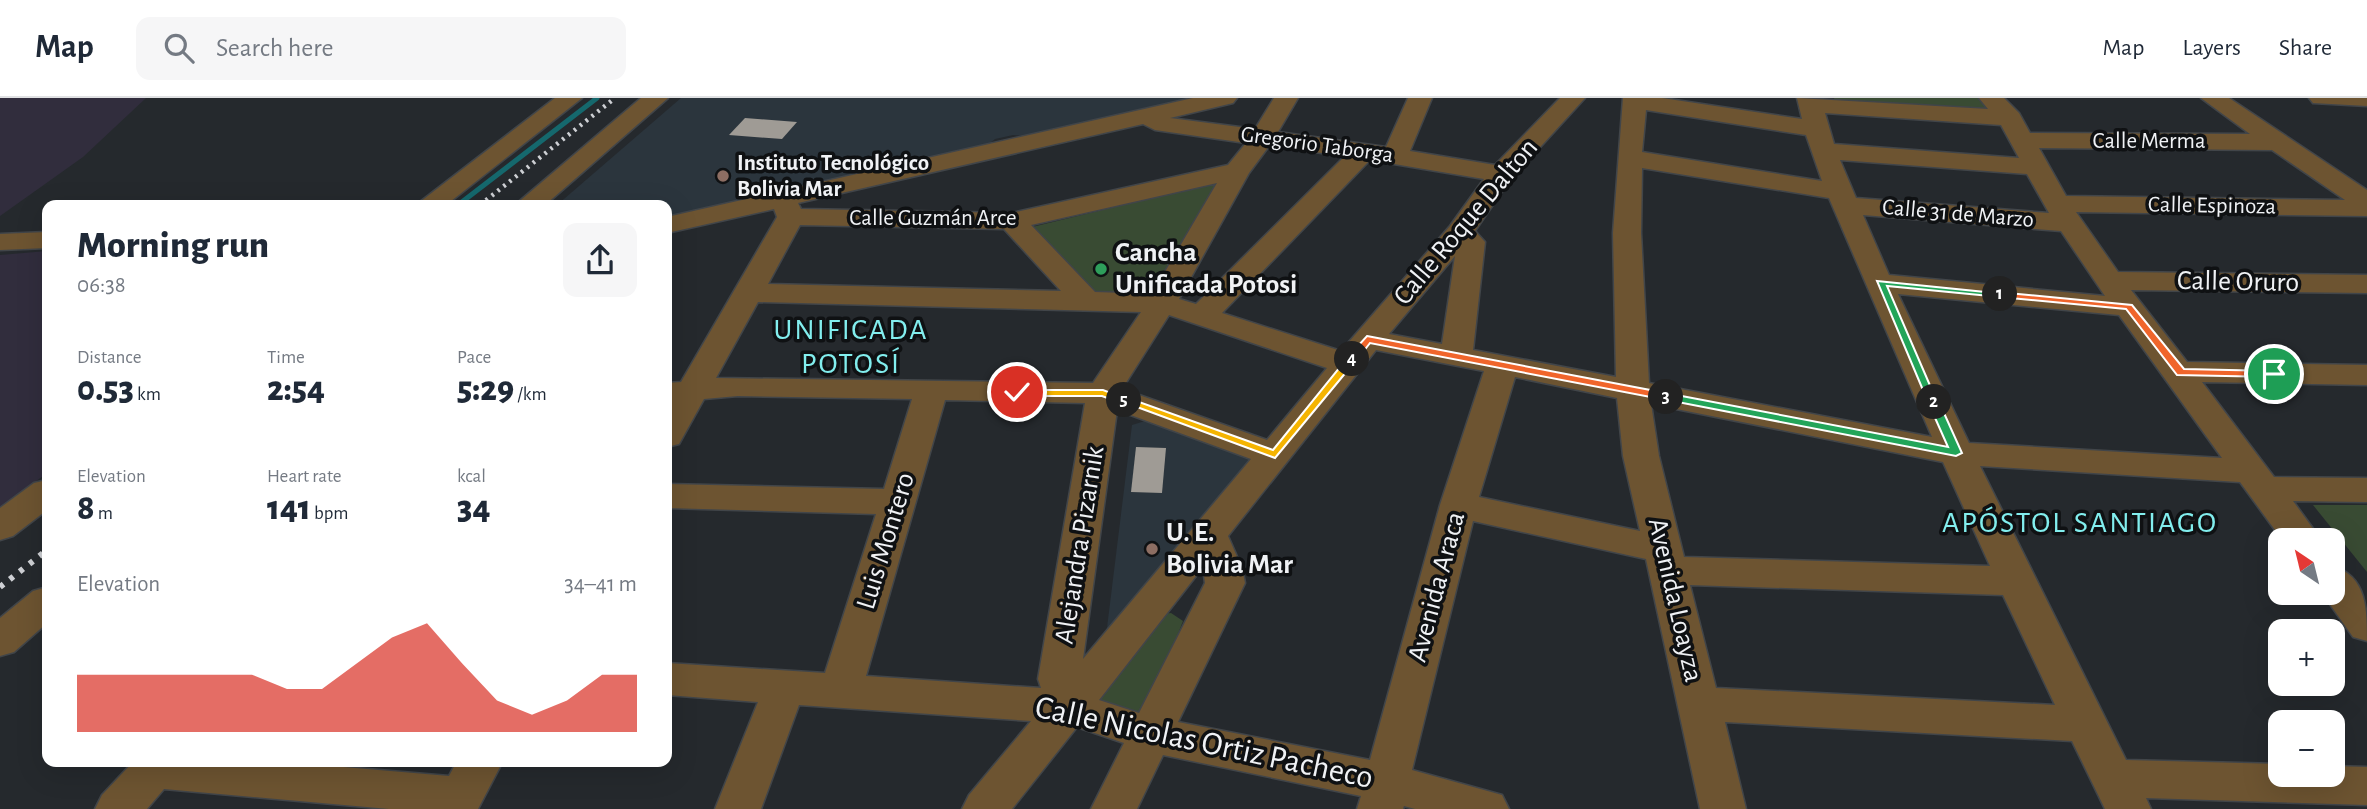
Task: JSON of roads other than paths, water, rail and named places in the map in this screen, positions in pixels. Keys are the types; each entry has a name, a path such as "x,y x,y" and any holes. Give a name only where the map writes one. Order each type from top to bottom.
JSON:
{"street":[{"path":"436,200 570,98"},
{"path":"534,200 656,98"},
{"path":"672,224 787,209 1225,98"},
{"name":"Alejandra Pizarnik","path":"1070,707 1059,679 1103,393 1162,303 1237,171 1263,137 1286,98"},
{"path":"1395,156 1420,98"},
{"name":"Calle Roque Dalton","path":"985,809 1358,351 1460,232 1502,174 1573,98"},
{"path":"2213,98 2367,202"},
{"path":"2321,98 2367,99"},
{"path":"2346,98 2367,111"},
{"path":"1635,100 1815,121 2039,167"},
{"name":"Avenida Loayza","path":"1635,100 1629,159 1627,233 1633,390 1641,456 1723,809"},
{"path":"2008,119 2039,167 2063,213 2109,281 2180,372 2294,528"},
{"name":"Calle Merma","path":"1815,121 2008,119 2277,142"},
{"name":"Gregorio Taborga","path":"1132,120 1364,151 1502,174"},
{"path":"1815,121 1843,198 1956,453 2120,793 2367,786"},
{"path":"1203,315 1364,151"},
{"name":"Calle 31 de Marzo","path":"1629,159 1843,198 2063,213"},
{"name":"Calle Guzmán Arce","path":"787,209 1012,221 1237,171"},
{"name":"Calle Espinoza","path":"2063,213 2367,208"},
{"path":"672,418 679,392 749,293 787,209"},
{"path":"1012,221 1086,300"},
{"path":"1455,357 1471,242 1460,232"},
{"path":"0,242 42,240"},
{"name":"Calle Oruro","path":"2109,281 2367,284"},
{"path":"1880,283 2129,307"},
{"path":"749,293 1162,303 1358,351 1455,357 1956,453 2367,490"},
{"name":"Avenida Araca","path":"1383,795 1458,505 1502,366"},
{"path":"2180,372 2367,375"},
{"path":"679,392 738,386 931,392 1103,393 1275,455"},
{"name":"Luis Montero","path":"841,691 931,392"},
{"path":"0,527 42,496"},
{"path":"672,496 898,502"},
{"path":"1458,505 1664,559 2016,581"},
{"path":"1114,809 1148,734 1224,583 1223,568 1209,535"},
{"path":"2345,583 2367,626"},
{"name":"Calle Nicolas Ortiz Pacheco","path":"672,678 784,689 1070,707 1148,734 1383,795 1486,809"},
{"path":"738,809 784,689"},
{"path":"1699,704 2087,724"},
{"path":"118,809 156,767"},
{"path":"184,767 465,789"}],"waterway":[{"path":"464,200 597,98"}],"railway":[{"path":"486,200 615,98"},
{"path":"0,587 42,554"}],"place":[{"name":"Instituto Tecnológico Bolivia Mar","path":"723,176"},
{"name":"Cancha Unificada Potosi","path":"1101,269"},
{"name":"U. E. Bolivia Mar","path":"1152,549"}],"district":[{"name":"UNIFICADA POTOSÍ","path":"851,347"},
{"name":"APÓSTOL SANTIAGO","path":"2080,523"}]}
